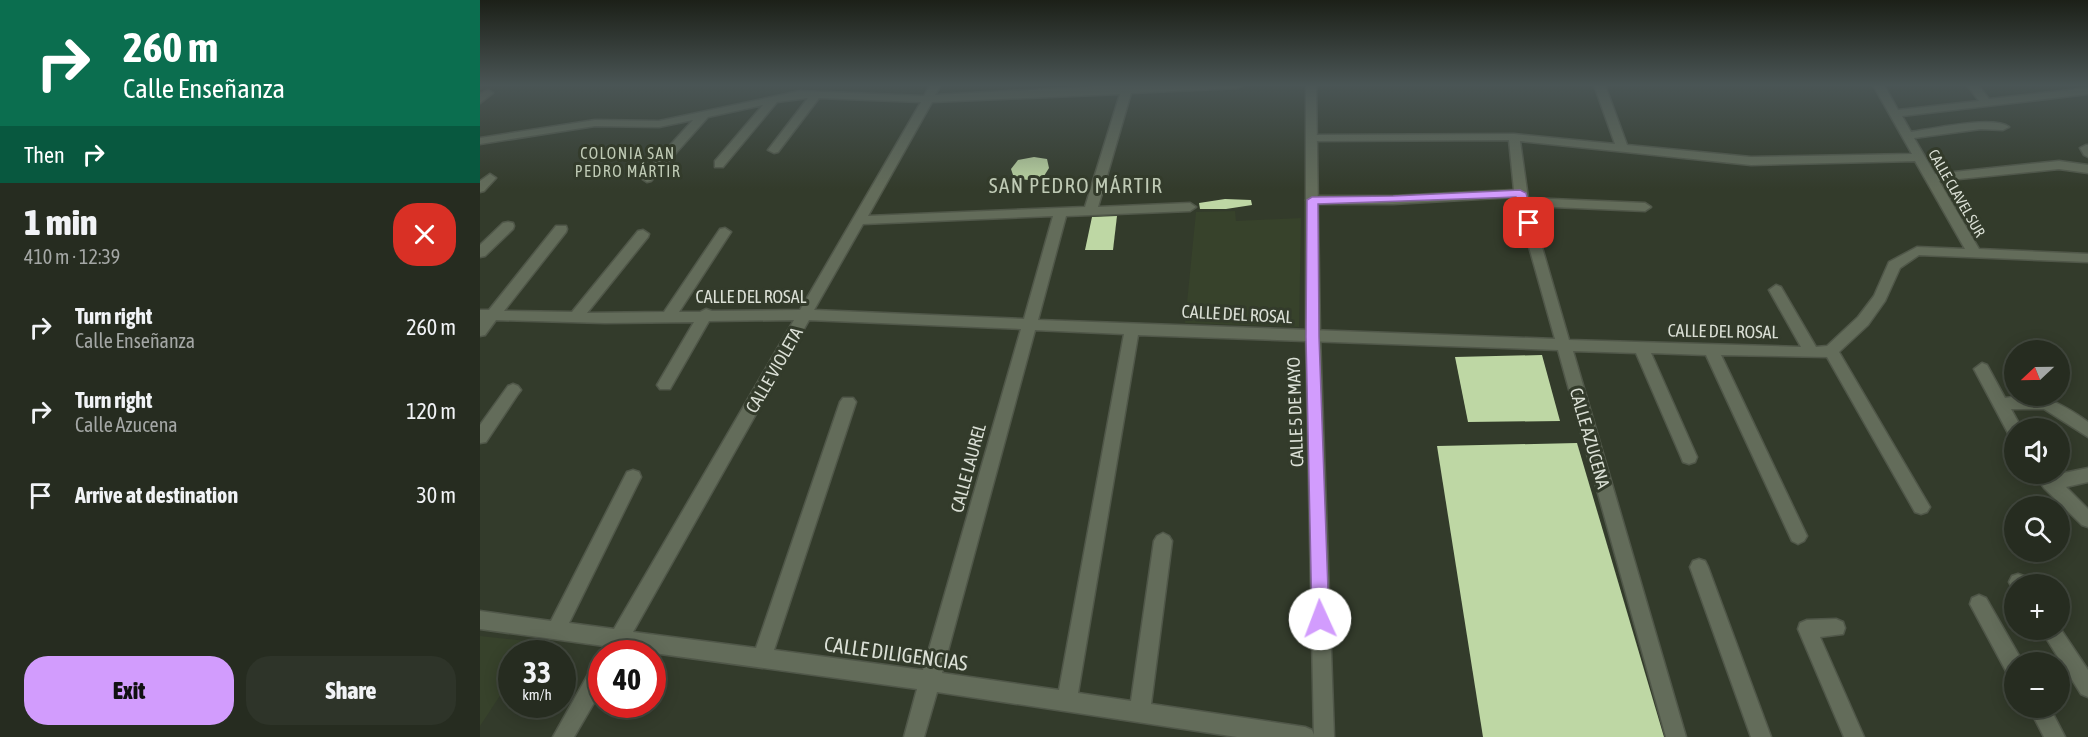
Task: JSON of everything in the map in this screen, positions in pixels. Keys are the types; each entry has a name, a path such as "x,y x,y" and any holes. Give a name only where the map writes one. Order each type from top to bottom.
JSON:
{"street":[{"path":"480,150 486,140 595,123 659,124 685,119"},
{"path":"647,178 701,119"},
{"path":"719,164 757,119"},
{"path":"774,150 797,119"},
{"name":"CALLE VIOLETA","path":"618,640 916,119"},
{"path":"1091,209 1118,119"},
{"name":"CALLE 5 DE MAYO","path":"1312,119 1313,337 1324,737"},
{"path":"1612,119 1623,149"},
{"name":"CALLE CLAVEL SUR","path":"1897,119 1975,254"},
{"path":"1906,136 1981,126 2003,127"},
{"path":"1312,138 1514,137 1762,162 1918,157"},
{"name":"CALLE AZUCENA","path":"1514,137 1521,198 1676,737"},
{"path":"1931,178 2060,165 2088,170"},
{"path":"480,188 490,178"},
{"path":"1312,200 1521,198 1646,207"},
{"path":"858,220 1061,210 1190,207"},
{"name":"CALLE LAUREL","path":"914,737 1027,324 1061,210"},
{"path":"480,253 508,226"},
{"path":"480,331 486,315 561,229"},
{"path":"668,316 725,232"},
{"path":"576,317 643,234"},
{"path":"1921,507 1831,351 1863,321 1880,298 1894,265 1917,251 2088,258"},
{"path":"1776,290 1812,353"},
{"path":"665,385 706,314"},
{"name":"CALLE DEL ROSAL","path":"486,315 576,317 706,314 806,315 1642,349 1812,353 1831,351"},
{"path":"1067,702 1132,329"},
{"path":"1642,349 1689,457"},
{"path":"1711,351 1797,536"},
{"path":"1982,369 2009,418"},
{"path":"480,437 513,390"},
{"path":"2002,404 2034,399 2054,406 2088,431"},
{"path":"762,658 848,402"},
{"path":"2070,477 2088,475"},
{"path":"556,630 633,477"},
{"path":"2051,484 2088,520"},
{"path":"1140,712 1163,541"},
{"path":"1699,567 1761,737"},
{"path":"1979,604 2006,652"},
{"name":"CALLE DILIGENCIAS","path":"480,620 556,630 593,640"},
{"path":"1836,628 1807,629 1854,737"},
{"path":"2057,640 2088,687"},
{"name":"CALLE DILIGENCIAS","path":"666,650 762,658 1305,737"},
{"path":"563,737 588,693"},
{"path":"2045,718 2055,737"}],"shaded area":[{"path":"1235,211 1236,221 1301,218 1299,327 1185,323 1196,212"},
{"path":"480,636 517,640 498,640 498,699 480,726"}],"building":[{"path":"1034,157 1047,159 1049,168 1044,176 1028,180 1014,178 1011,169 1018,160"},
{"path":"1225,199 1251,200 1252,205 1226,209 1200,209 1199,203"},
{"path":"1117,216 1113,250 1085,250 1092,217"},
{"path":"1542,355 1560,421 1468,422 1455,357"},
{"path":"1577,443 1664,737 1483,737 1437,446"}],"district":[{"name":"COLONIA SAN PEDRO MÁRTIR","path":"628,162"},
{"name":"SAN PEDRO MÁRTIR","path":"1076,185"}],"route":[{"path":"1320,619 1312,200 1393,200 1520,193 1529,223"}]}
